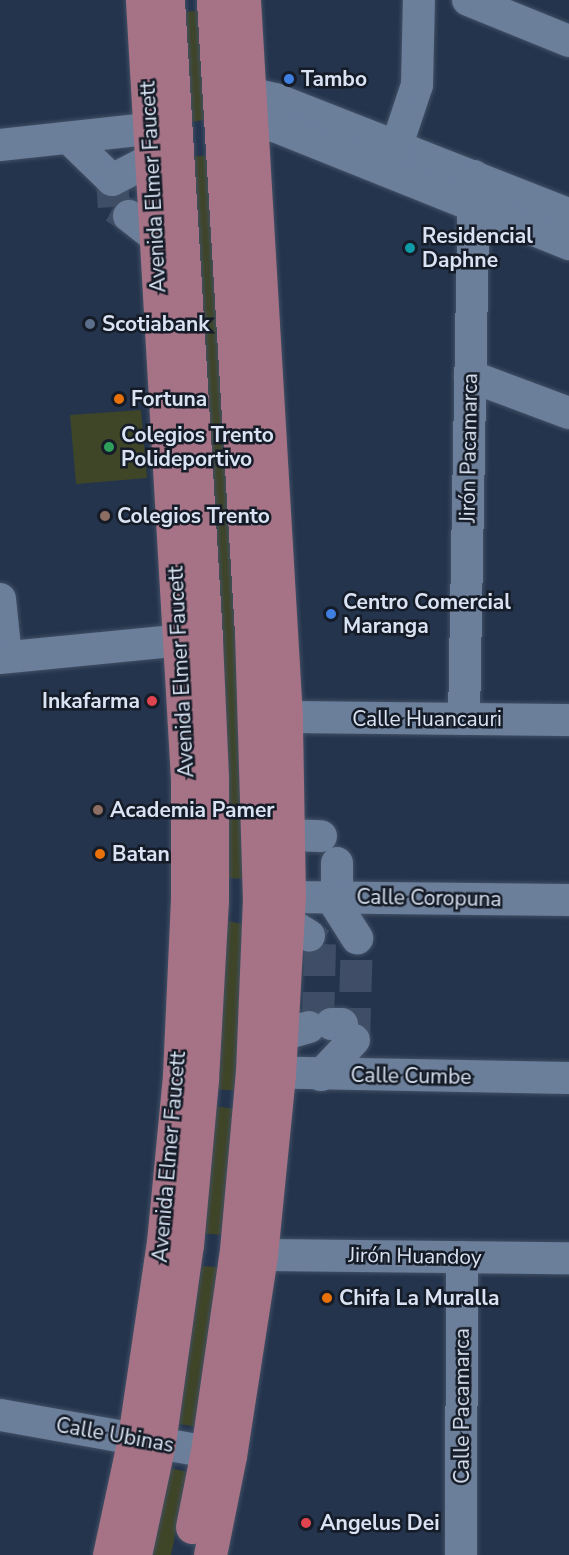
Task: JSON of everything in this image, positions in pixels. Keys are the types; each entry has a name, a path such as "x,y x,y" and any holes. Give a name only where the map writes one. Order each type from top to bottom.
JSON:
{"main road":[{"name":"Avenida Elmer Faucett","path":"142,0 158,55"},
{"name":"Avenida Elmer Faucett","path":"168,0 158,55 159,138 156,237 193,639"},
{"path":"213,0 235,107 286,717 274,835"},
{"path":"244,0 235,107 251,633 274,835 311,926 324,1030 266,1073"},
{"name":"Avenida Elmer Faucett","path":"110,1555 146,1440 187,1245 190,1077 200,899 187,779 193,639 159,138"},
{"path":"200,899 311,926"},
{"path":"210,1555 218,1454 248,1252 266,1073 311,926"},
{"name":"Avenida Elmer Faucett","path":"135,1555 163,1242 190,1077"},
{"path":"187,1245 248,1252"},
{"path":"187,1555 218,1454"}],"street":[{"path":"392,158 417,85 419,0"},
{"path":"468,0 569,41"},
{"path":"235,107 392,158 474,190 569,214"},
{"path":"69,138 112,180 159,138"},
{"path":"0,144 69,138 159,138"},
{"path":"474,190 569,244"},
{"name":"Jirón Pacamarca","path":"464,719 474,190"},
{"path":"129,216 156,237"},
{"path":"470,376 569,413"},
{"path":"0,599 3,657 193,639"},
{"name":"Calle Huancauri","path":"286,717 569,720"},
{"path":"274,835 321,836"},
{"path":"311,926 334,897 337,863"},
{"name":"Calle Coropuna","path":"311,926 334,897 569,900"},
{"path":"321,1075 324,1030"},
{"name":"Calle Cumbe","path":"266,1073 569,1078"},
{"name":"Jirón Huandoy","path":"248,1252 569,1258"},
{"name":"Calle Pacamarca","path":"461,1555 462,1257"},
{"name":"Calle Ubinas","path":"0,1415 218,1454"}],"green space":[{"path":"198,11 205,120 190,122 181,12"},
{"path":"211,155 249,879 226,878 189,157"},
{"name":"Colegios Trento Polideportivo","path":"141,410 147,478 76,484 70,415"},
{"path":"222,920 242,924 237,1091 216,1089"},
{"path":"213,1106 236,1109 223,1235 199,1233"},
{"path":"202,1266 227,1268 198,1427 173,1423"},
{"path":"169,1468 188,1472 171,1555 151,1555"}],"tunnel":[{"path":"112,180 114,207 129,216"},
{"path":"309,936 320,944 318,1024 309,1027"},
{"path":"354,1040 357,938"}],"place":[{"name":"Tambo","path":"289,79"},
{"name":"Residencial Daphne","path":"410,248"},
{"name":"Scotiabank","path":"90,324"},
{"name":"Fortuna","path":"119,399"},
{"name":"Colegios Trento Polideportivo","path":"109,447"},
{"name":"Colegios Trento","path":"105,516"},
{"name":"Centro Comercial Maranga","path":"331,614"},
{"name":"Inkafarma","path":"152,701"},
{"name":"Academia Pamer","path":"98,810"},
{"name":"Batan","path":"100,854"},
{"name":"Chifa La Muralla","path":"327,1298"},
{"name":"Angelus Dei","path":"306,1523"}]}
